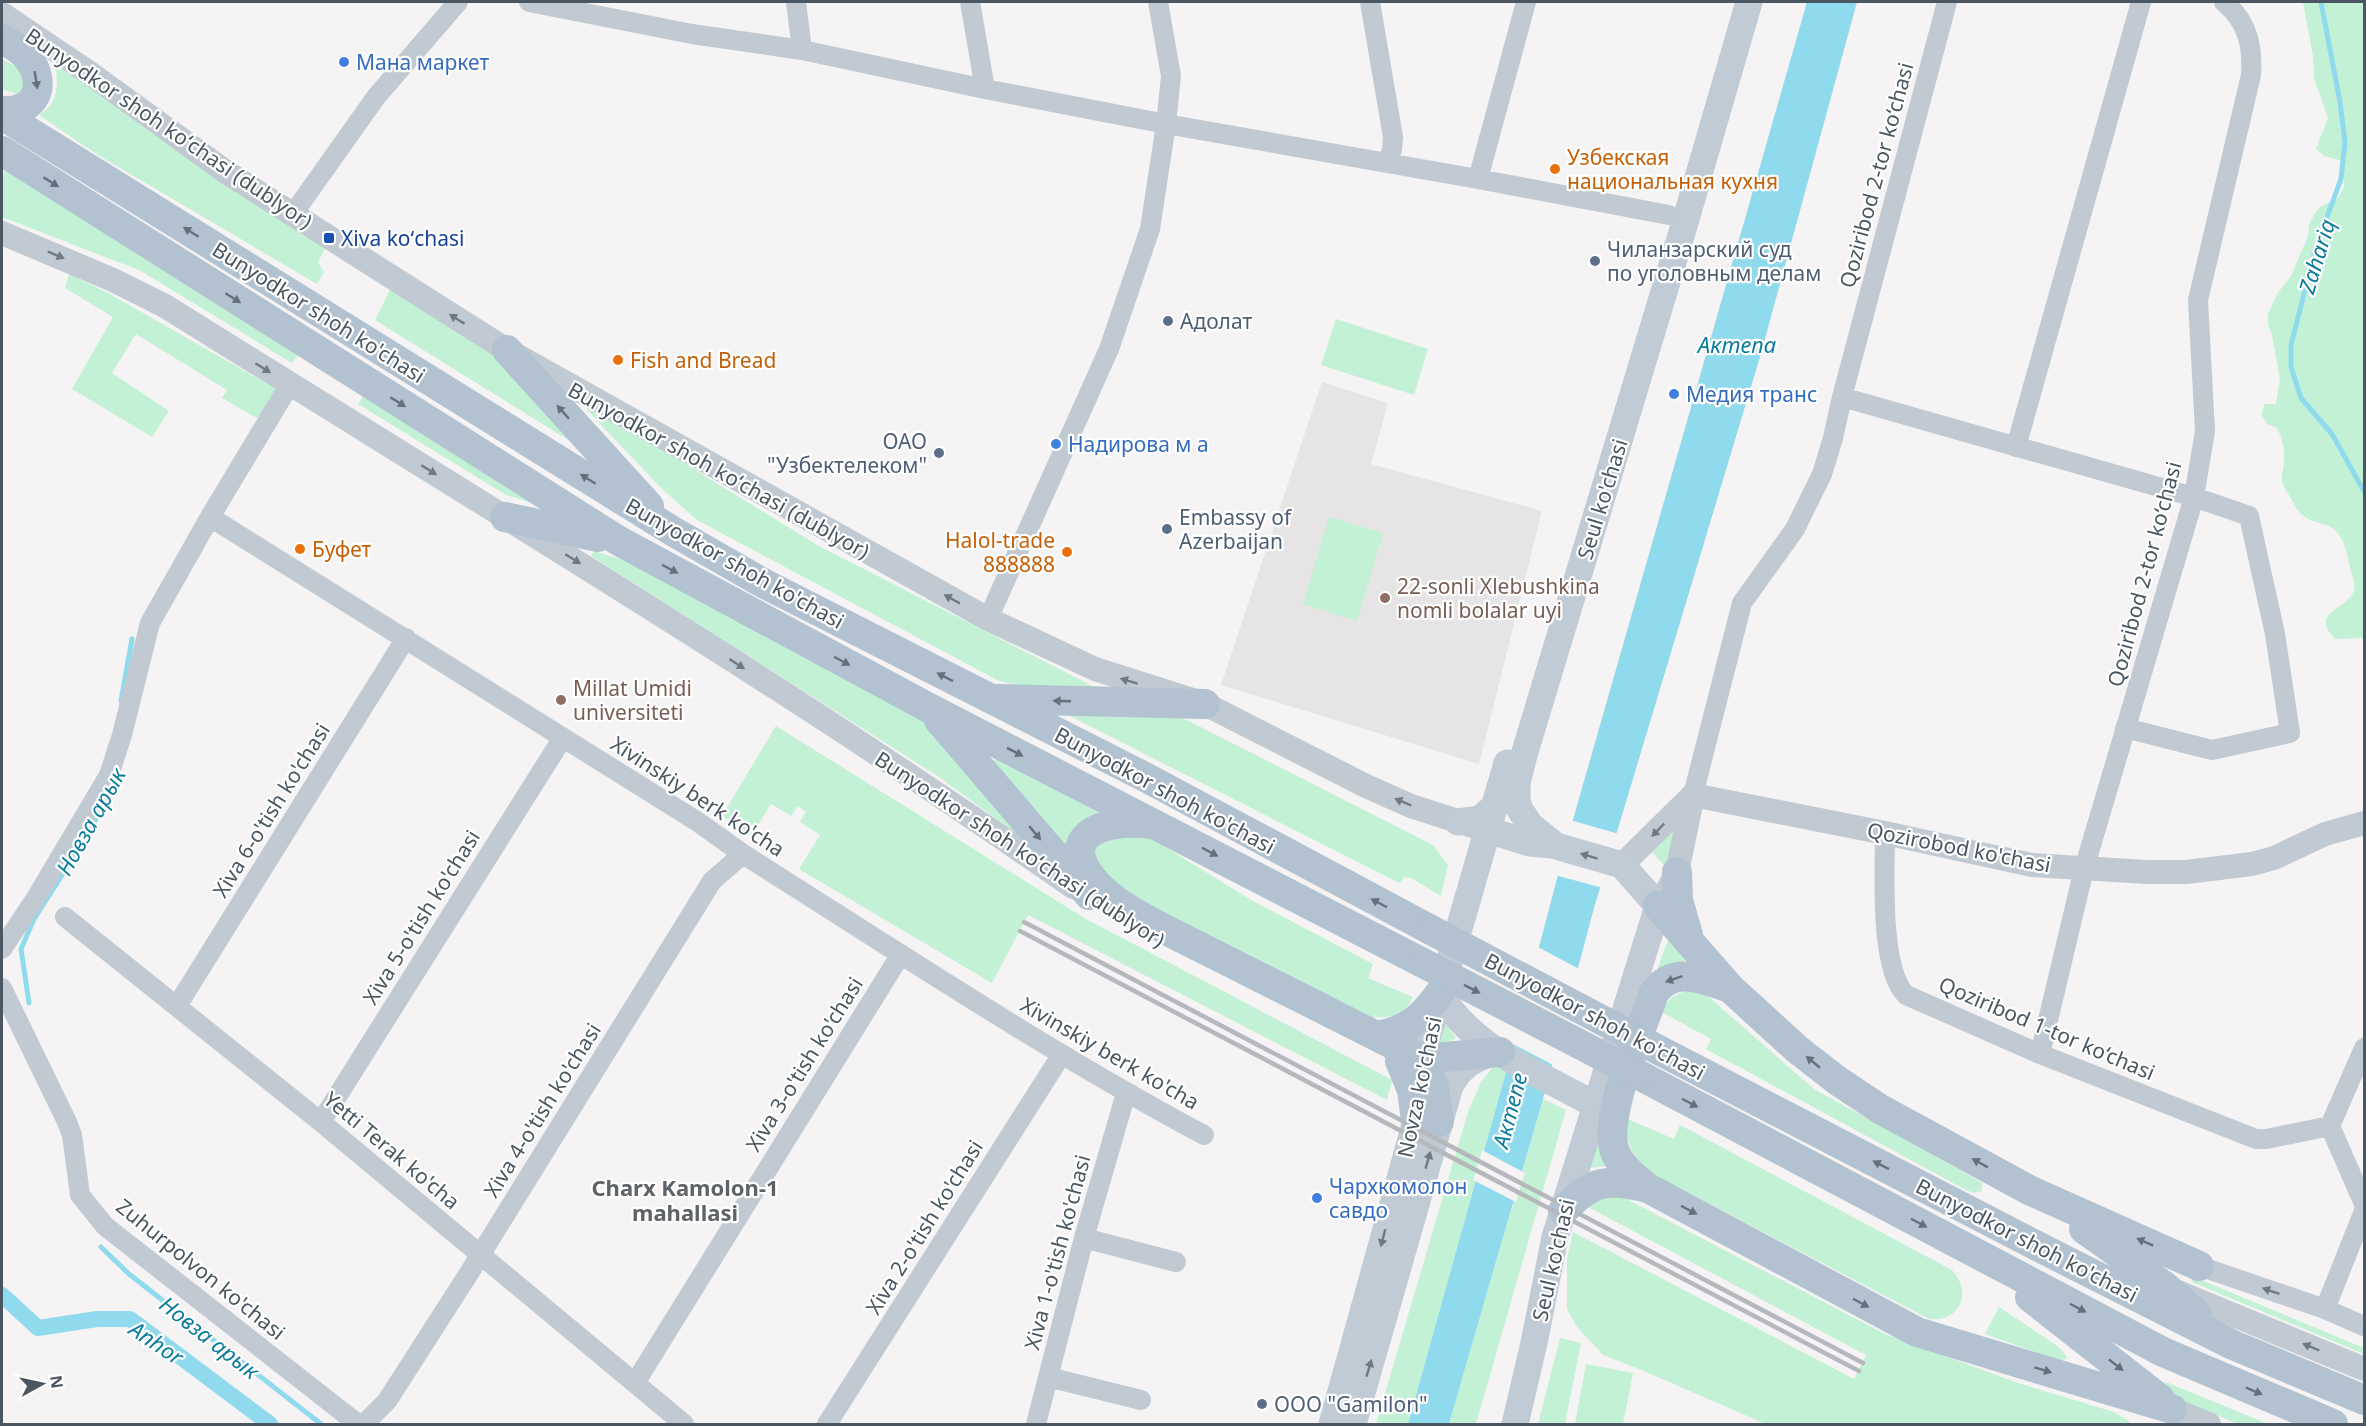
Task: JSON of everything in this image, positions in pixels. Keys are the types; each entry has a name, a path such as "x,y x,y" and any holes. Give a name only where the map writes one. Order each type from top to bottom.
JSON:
{"main road":[{"name":"Seul ko'chasi","path":"1440,993 1731,2"},
{"name":"Seul ko'chasi","path":"1622,865 1556,846 1530,825 1523,816 1517,800 1517,783 1667,215 1749,2"},
{"path":"2,39 23,52 34,68 38,79 38,90 33,100 26,106 2,113"},
{"name":"Bunyodkor shoh ko'chasi","path":"2,113 674,532 763,583 1145,777 1649,1045 2045,1250 2233,1345 2364,1400"},
{"name":"Bunyodkor shoh ko'chasi","path":"2,151 619,541 929,708 1159,825 2163,1352 2333,1425"},
{"path":"507,350 674,532"},
{"path":"506,517 619,541"},
{"path":"988,698 1205,704"},
{"path":"929,708 1100,906"},
{"path":"1458,822 1491,818 1529,843"},
{"path":"1159,825 1134,822 1115,823 1094,830 1085,837 1082,847 1084,864 1090,875 1102,889 1152,922 1376,1036 1411,1060 1433,1084 1427,1121"},
{"path":"1478,863 1500,849 1529,843 1556,846"},
{"path":"1622,865 1730,988 1798,1050 1838,1082 2031,1191 2199,1266"},
{"path":"1677,872 1680,910 1688,934 1697,951"},
{"name":"Seul ko'chasi","path":"1497,1425 1583,1095 1658,906"},
{"path":"1730,988 1683,976 1667,981 1654,993 1615,1104 1611,1129 1613,1148 1618,1158 1648,1188 1917,1332 2172,1409"},
{"path":"1376,1036 1396,1033 1407,1027 1440,993 1450,1010 1464,1026 1500,1052 1583,1095"},
{"name":"Novza ko'chasi","path":"1411,1060 1440,993"},
{"path":"1411,1060 1500,1052"},
{"name":"Novza ko'chasi","path":"1332,1425 1427,1121 1457,1074 1471,1062 1500,1052"},
{"name":"Seul ko'chasi","path":"1515,1425 1555,1237 1563,1211 1583,1095"},
{"name":"Novza ko'chasi","path":"1353,1425 1427,1121"},
{"path":"1563,1211 1580,1193 1600,1184 1623,1183 1648,1188"},
{"path":"2031,1191 2163,1285 2233,1345"},
{"path":"2045,1250 2163,1285"},
{"path":"1971,1251 2172,1409"}],"street":[{"path":"293,214 376,97 458,2"},
{"path":"529,2 692,34 802,50 1166,124 1667,215"},
{"path":"796,2 802,50"},
{"path":"970,2 985,89"},
{"path":"988,619 1113,339 1150,229 1171,76 1158,2"},
{"path":"1370,2 1393,136 1392,150 1387,163"},
{"path":"1478,179 1526,2"},
{"name":"Qoziribod 2-tor ko‘chasi","path":"1693,795 1742,603 1799,520 1822,474 1947,2"},
{"path":"2016,447 2141,2"},
{"name":"Qoziribod 2-tor ko‘chasi","path":"2040,1054 2084,869 2194,497 2205,431 2198,300 2251,75 2251,48 2248,34 2241,20 2224,2"},
{"name":"Bunyodkor shoh koʻchasi (dublyor)","path":"2,14 91,74 226,172 507,350 745,485 988,619 1095,669 1205,704 1366,786 1411,806 1458,822"},
{"name":"Bunyodkor shoh koʻchasi (dublyor)","path":"2,233 71,261 165,306 683,628 1011,844 1100,906 1165,946 1411,1060"},
{"path":"2,949 36,898 97,796 118,751 150,622 290,384"},
{"path":"1842,397 2194,497 2250,516 2275,634 2290,733 2212,750 2125,728"},
{"name":"Xivinskiy berk ko'cha","path":"210,518 406,638 562,739 698,822 743,854 1062,1054 1126,1093 1204,1135"},
{"name":"Xiva 6-o'tish ko'chasi","path":"177,1006 406,638"},
{"name":"Xiva 5-o'tish ko'chasi","path":"321,1122 562,739"},
{"path":"1622,865 1693,795"},
{"path":"1658,906 1677,872 1693,795"},
{"name":"Qozirobod ko'chasi","path":"1693,795 2032,865 2084,869 2186,872 2252,864 2274,858 2325,834 2364,823"},
{"name":"Qoziribod 1-tor ko‘chasi","path":"1885,833 1887,933 1893,975 1898,987 1906,995 2040,1054 2256,1138 2266,1139 2330,1126"},
{"name":"Xiva 4-o'tish ko'chasi","path":"370,1422 387,1401 480,1256 712,881 743,854"},
{"name":"Yetti Terak ko'cha","path":"65,917 321,1122 684,1425"},
{"name":"Xiva 3-o'tish ko'chasi","path":"635,1383 901,954"},
{"name":"Zuhurpolvon ko'chasi","path":"2,988 67,1122 72,1136 81,1194 96,1216 105,1226 370,1422"},
{"path":"2364,1048 2330,1126 2364,1204"},
{"name":"Xiva 2-o'tish ko'chasi","path":"827,1425 1062,1054"},
{"name":"Xiva 1-o'tish ko'chasi","path":"1036,1425 1084,1238 1126,1093"},
{"path":"2325,1309 2364,1212"},
{"path":"1084,1238 1176,1262"},
{"path":"2199,1266 2325,1309 2364,1326"},
{"path":"2163,1285 2364,1369"},
{"path":"1048,1377 1141,1400"},
{"path":"2172,1409 2209,1425"}],"shaded area":[{"name":"22-sonli Xlebushkina nomli bolalar uyi","path":"1322,382 1388,403 1371,464 1542,511 1479,764 1221,685"}],"green space":[{"path":"2303,2 2364,2 2364,638 2335,639 2328,630 2326,622 2328,616 2351,597 2354,590 2354,581 2346,551 2337,532 2307,518 2297,508 2283,484 2283,443 2277,428 2267,424 2261,414 2265,404 2276,404 2280,379 2268,325 2268,314 2277,294 2291,276 2314,215 2320,207 2338,198 2344,187 2344,167 2339,160 2324,156 2316,149 2328,118 2314,78 2313,56"},
{"path":"2,59 20,69 27,82 17,94 2,89"},
{"path":"54,60 154,135 328,243 318,262 324,272 317,284 98,155 39,115 51,104 56,91 57,76"},
{"path":"5,169 299,353 292,363 139,270 2,217 2,181"},
{"path":"69,274 108,293 278,390 260,420 222,398 227,390 136,334 112,373 169,411 152,437 72,389 113,317 65,288"},
{"path":"392,286 477,338 594,456 375,320"},
{"path":"1336,319 1428,349 1414,395 1321,365"},
{"path":"365,393 542,506 506,495 358,404"},
{"path":"572,394 817,545 1102,691 1045,690 999,681 697,520 660,487"},
{"path":"1329,517 1383,533 1357,621 1303,604"},
{"path":"595,551 646,568 933,725 1040,851 939,777 591,556"},
{"path":"1060,711 1179,716 1433,845 1448,865 1441,896 1411,878 1405,877 1399,883"},
{"path":"776,726 1086,919 1392,1080 1387,1100 1028,915 992,983 799,869 820,835 800,822 806,812 798,806 791,816 771,804 752,835 722,816"},
{"path":"998,759 1101,814 1071,857 989,762"},
{"path":"1674,829 1668,869 1652,852"},
{"path":"1144,834 1251,900 1373,964 1368,978 1413,997 1409,1005 1392,1016 1361,1016 1120,895 1092,861 1098,842"},
{"path":"1673,939 1688,959 1675,965 1653,981 1668,940"},
{"path":"1696,990 1710,998 1814,1089 1976,1179 1982,1183 1982,1191 1974,1193 1966,1190 1706,1049 1711,1039 1662,1012 1675,995"},
{"path":"1445,1023 1456,1038 1439,1046"},
{"path":"1494,1066 1506,1072 1408,1424 1376,1424 1468,1112 1481,1082"},
{"path":"1543,1099 1566,1110 1476,1424 1449,1424"},
{"path":"1625,1118 1674,1139 1680,1125 1952,1270 1962,1288 1960,1304 1949,1316 1929,1319 1651,1173 1639,1161 1631,1148"},
{"path":"1599,1135 1608,1166 1588,1168"},
{"path":"1617,1194 1885,1334 2018,1383 2114,1412 2130,1424 1766,1424 1603,1355 1577,1327 1567,1309 1567,1259 1573,1232 1854,1379 1866,1355 1588,1207 1594,1198"},
{"path":"2194,1277 2364,1348 2364,1354 2192,1282"},
{"path":"1999,1307 2056,1345 2067,1358 2055,1359 1985,1334"},
{"path":"1560,1338 1581,1343 1565,1424 1538,1424"},
{"path":"1586,1364 1633,1373 1623,1424 1575,1424"},
{"path":"2166,1382 2268,1424 2238,1424 2162,1392"}],"water":[{"name":"Актепа","path":"1807,2 1857,2 1760,357 1594,908 1543,1099 1449,1424 1408,1424 1506,1072 1568,837"}],"pier":[{"path":"1570,820 1619,834 1603,888 1555,875"},
{"path":"1536,946 1581,970 1555,1066 1511,1043"},
{"path":"1482,1150 1525,1173 1516,1202 1473,1180"}],"waterway":[{"name":"Zahariq","path":"2321,2 2340,102 2345,142 2341,179 2316,247 2291,345 2291,367 2301,398 2332,434 2364,491"},
{"name":"Новза арык","path":"124,703 121,701 132,639"},
{"name":"Новза арык","path":"29,1003 21,949 34,919 84,841 114,784"},
{"name":"Новза арык","path":"101,1247 129,1274 321,1424"},
{"name":"Anhor","path":"2,1295 38,1328 97,1319 130,1319 270,1424"}],"railway":[{"path":"1024,922 1863,1363"},
{"path":"1020,931 1859,1371"}],"place":[{"name":"Мана маркет","path":"344,62"},
{"name":"Узбекская национальная кухня","path":"1555,169"},
{"name":"Xiva koʻchasi","path":"329,238"},
{"name":"Чиланзарский суд по уголовным делам","path":"1595,261"},
{"name":"Адолат","path":"1168,321"},
{"name":"Fish and Bread","path":"618,360"},
{"name":"Медия транс","path":"1674,394"},
{"name":"Надирова м а","path":"1056,444"},
{"name":"ОАО \"Узбектелеком\"","path":"939,453"},
{"name":"Embassy of Azerbaijan","path":"1167,529"},
{"name":"Буфет","path":"300,549"},
{"name":"Halol-trade 888888","path":"1067,552"},
{"name":"22-sonli Xlebushkina nomli bolalar uyi","path":"1385,598"},
{"name":"Millat Umidi universiteti","path":"561,700"},
{"name":"Чархкомолон савдо","path":"1317,1198"},
{"name":"ООО \"Gamilon\"","path":"1262,1404"}],"district":[{"name":"Charx Kamolon-1 mahallasi","path":"685,1200"}],"water label":[{"name":"Актепе","path":"1509,1110"}]}
